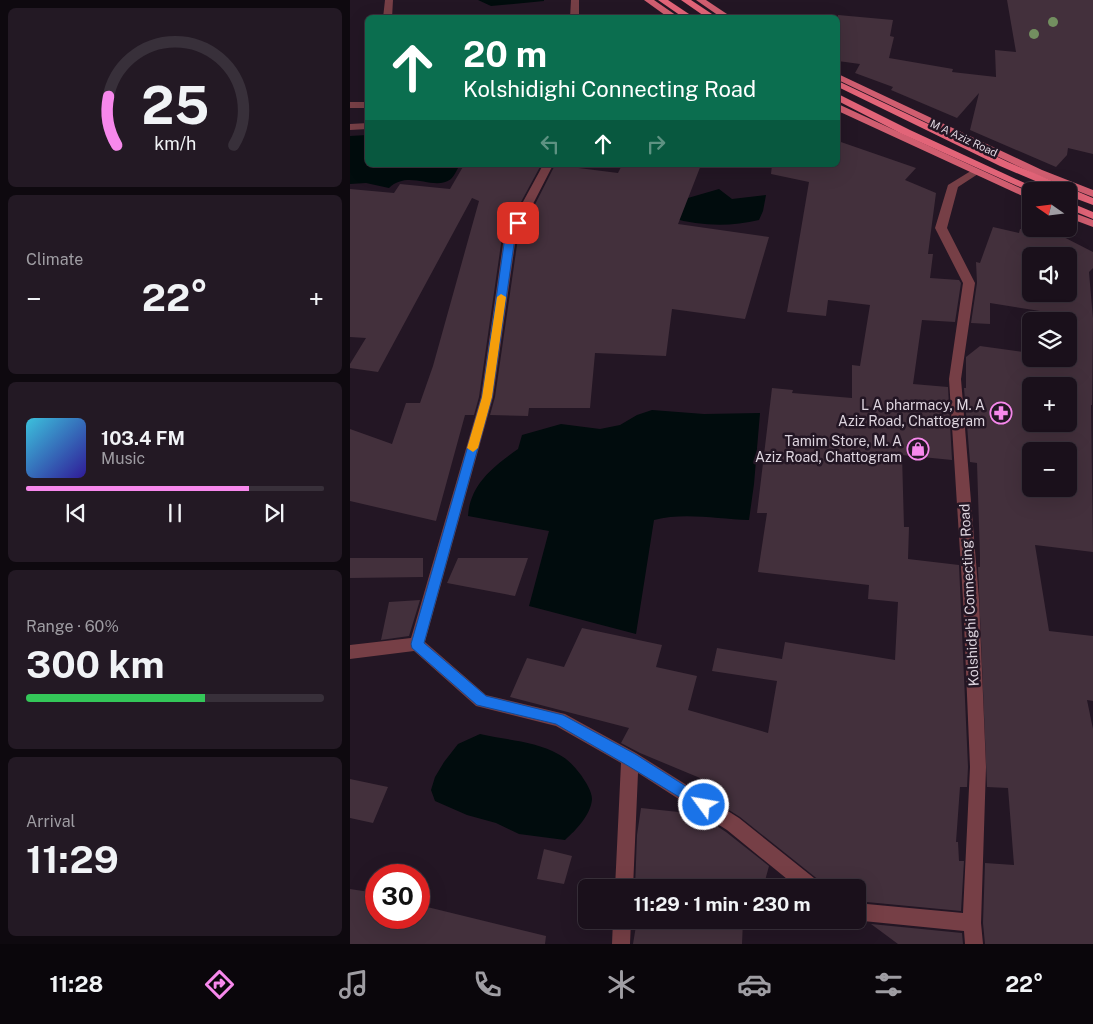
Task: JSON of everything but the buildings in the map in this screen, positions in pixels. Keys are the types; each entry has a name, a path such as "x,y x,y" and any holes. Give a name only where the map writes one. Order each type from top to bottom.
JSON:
{"highway":[{"path":"662,0 686,15"},
{"path":"685,0 709,15"},
{"path":"840,85 1004,164 1047,182"},
{"path":"840,98 906,132 1022,185"},
{"path":"1078,195 1093,202"},
{"path":"1078,209 1093,216"}],"main road":[{"path":"648,0 671,15"},
{"path":"700,0 724,15"},
{"name":"M A Aziz Road","path":"840,78 1038,172 1093,194"},
{"name":"M A Aziz Road","path":"840,108 1022,193"},
{"path":"1078,218 1093,224"}],"street":[{"path":"387,15 389,0"},
{"path":"574,15 575,0"},
{"path":"350,105 365,105"},
{"path":"350,127 365,126"},
{"path":"417,644 487,397 510,237 547,167"},
{"name":"Kolshidghi Connecting Road","path":"974,172 953,185 941,228 969,283 955,379 971,599 978,767 972,923 974,944"},
{"path":"350,652 417,644 482,701 558,719 630,759 733,824 803,879"},
{"path":"624,879 630,759"},
{"path":"866,913 972,923"},
{"path":"621,944 622,929"}],"shaded area":[{"path":"478,0 544,0 544,1 491,6"},
{"path":"365,135 365,167 459,167 454,176 444,182 405,180 389,188 366,183 350,184 350,136"},
{"path":"719,189 732,199 766,195 759,220 715,225 693,223 672,218 681,200"},
{"path":"652,410 704,414 760,413 749,520 677,516 654,520 636,634 529,606 549,531 468,516 473,494 478,485 492,469 518,449 522,435 561,424 600,429 620,425 637,415"},
{"path":"480,734 540,746 558,754 571,763 586,783 592,799 589,811 582,822 565,840 519,834 496,823 467,815 435,801 431,790 435,777 444,762 458,744"}],"slow traffic":[{"path":"473,448 487,397 501,297"}],"place":[{"name":"L A pharmacy, M. A Aziz Road, Chattogram","path":"1001,413"},
{"name":"Tamim Store, M. A Aziz Road, Chattogram","path":"918,449"}],"route":[{"path":"518,223 510,237 487,397 417,644 482,701 558,719 630,759 704,805"}]}
